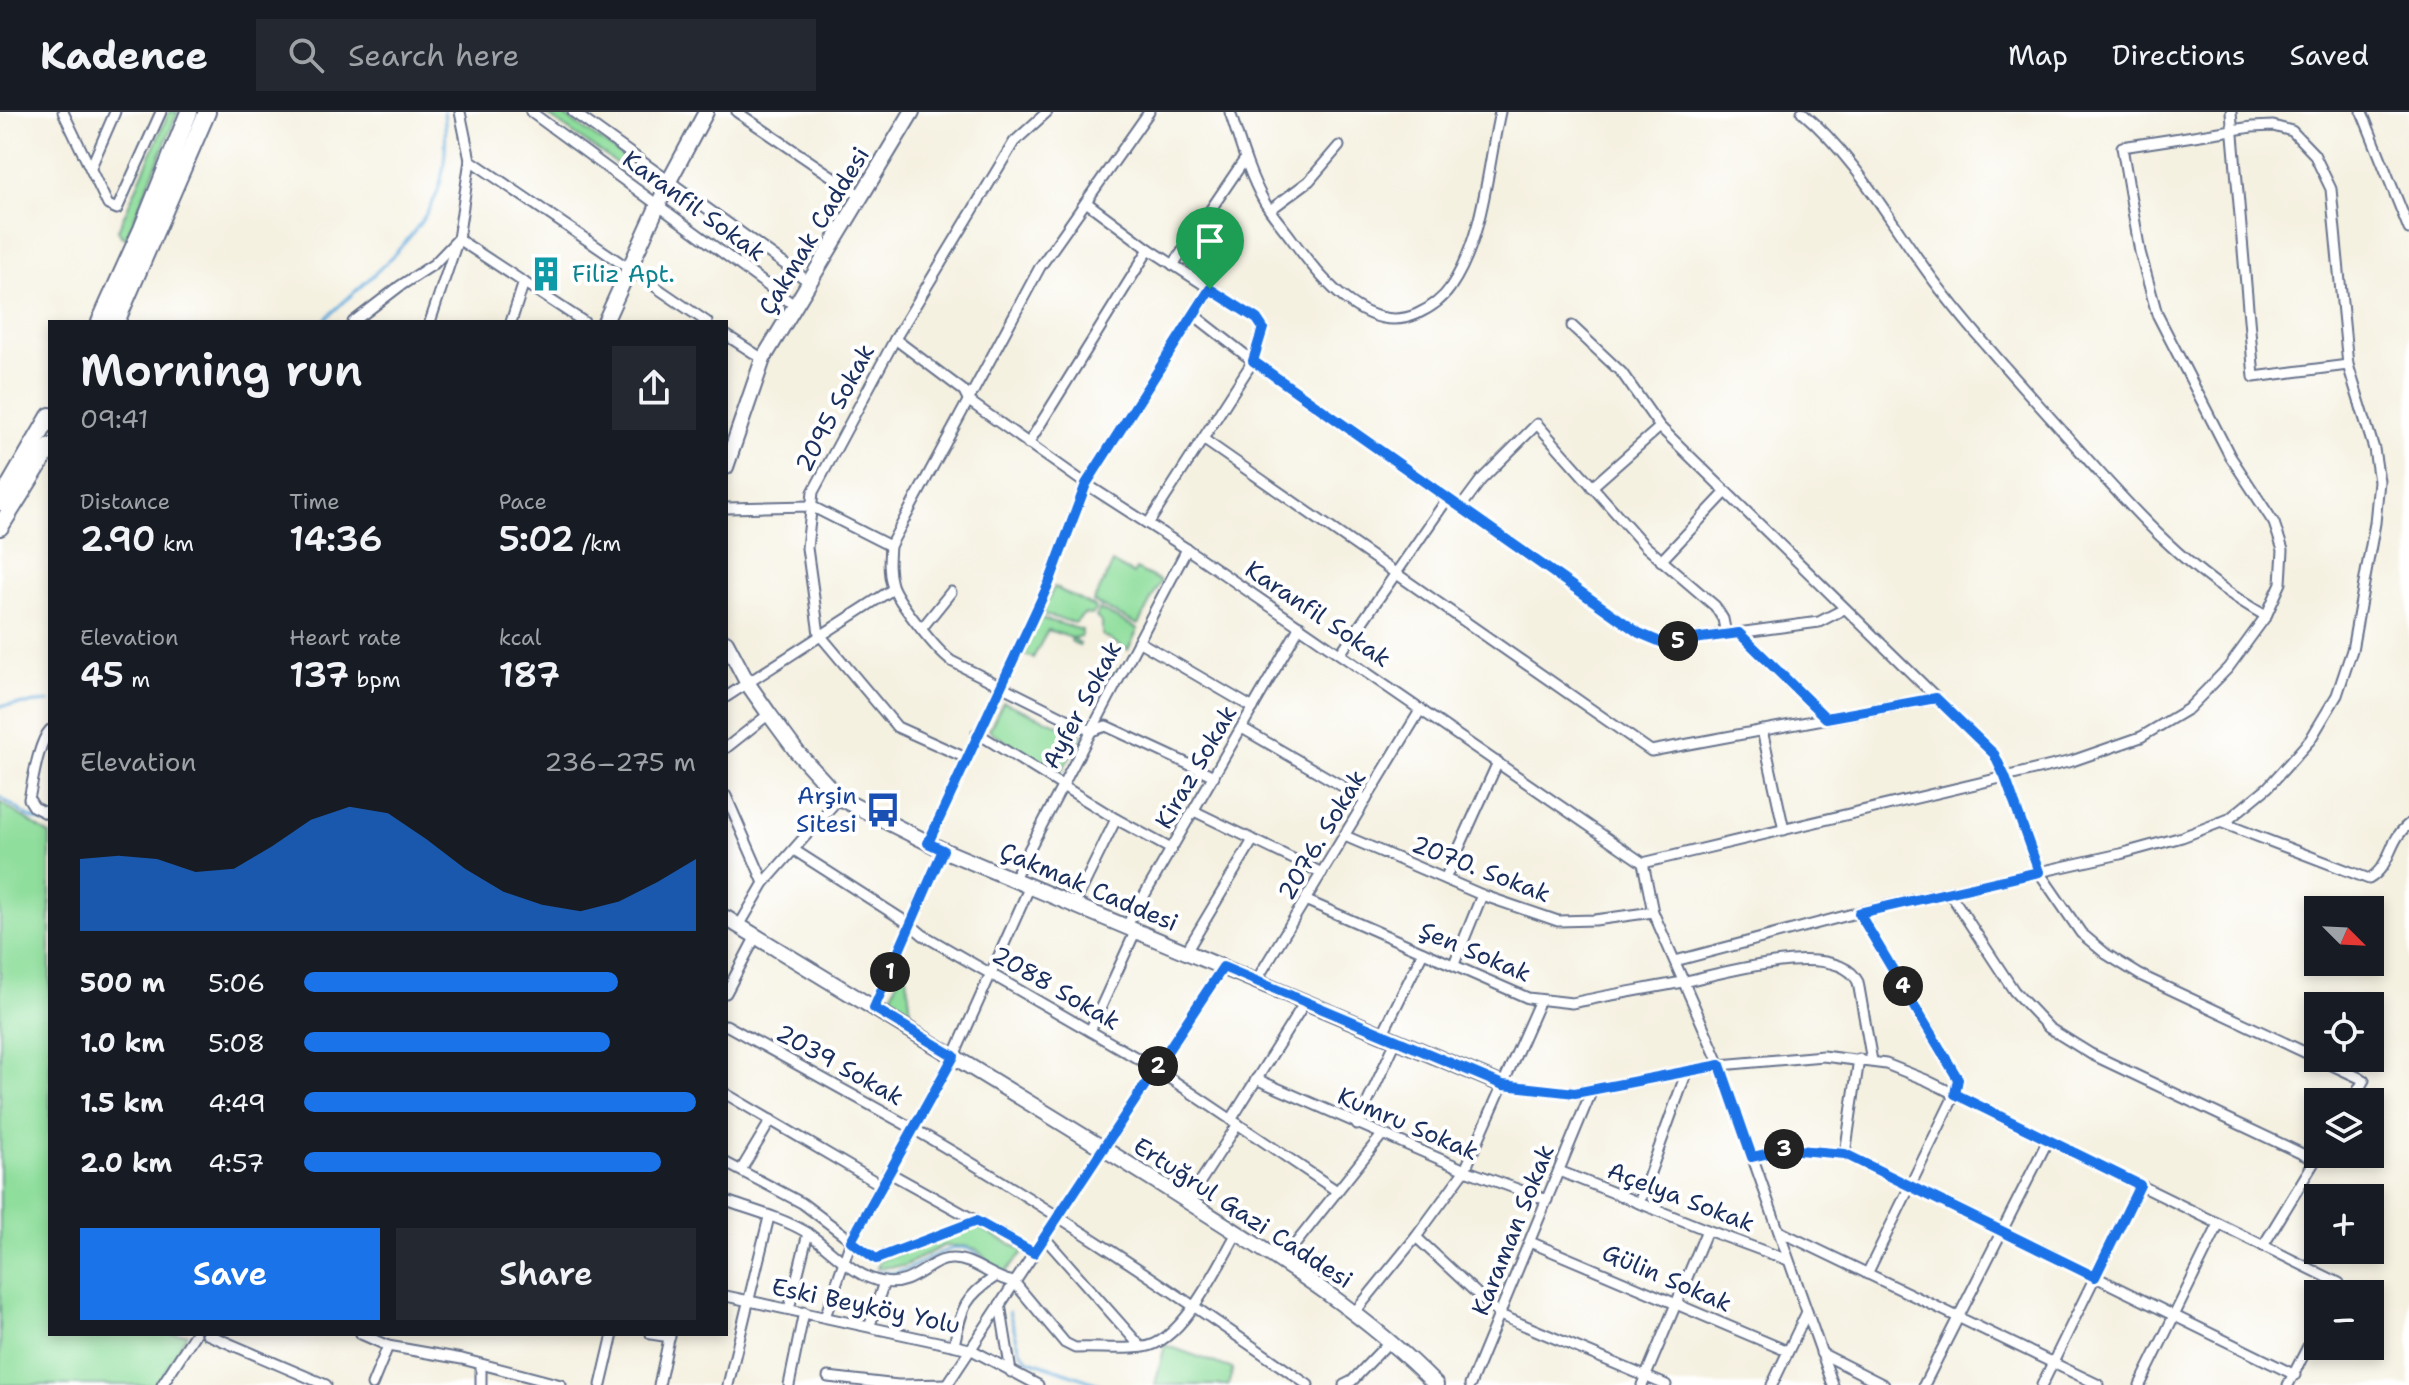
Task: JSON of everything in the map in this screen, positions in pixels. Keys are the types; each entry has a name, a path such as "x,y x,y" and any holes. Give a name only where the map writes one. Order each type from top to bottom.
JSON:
{"highway":[{"path":"101,320 189,112"},
{"path":"118,320 207,112"},
{"path":"0,502 48,419"},
{"path":"0,527 48,450"}],"main road":[{"path":"606,320 657,204 706,112"},
{"name":"Çakmak Caddesi","path":"728,461 763,359 908,113"},
{"name":"Çakmak Caddesi","path":"728,646 748,684 769,714 797,752 839,798 943,850 1503,1085"},
{"name":"Ertuğrul Gazi Caddesi","path":"732,922 1237,1233 1355,1312 1436,1385"}],"street":[{"path":"63,112 108,205 117,209 161,112"},
{"path":"91,167 115,112"},
{"path":"431,320 458,239 470,160 460,112"},
{"name":"Karanfil Sokak","path":"531,112 794,305"},
{"name":"Karanfil Sokak","path":"573,112 808,281"},
{"path":"737,112 861,196"},
{"name":"2095 Sokak","path":"819,634 807,548 813,492 895,339 1014,142 1047,112"},
{"path":"1149,112 1040,267 890,546 889,572 893,589 940,653 999,687 1091,731 1106,726 1214,776"},
{"path":"1230,112 1245,159 1270,210 1326,284 1356,306 1383,319 1411,317 1431,308 1450,289 1478,222 1500,112"},
{"path":"1802,112 1817,125 1876,197 1943,294 2153,532 2240,602 2266,616"},
{"path":"2231,112 2254,377 2348,365"},
{"path":"2362,112 2409,229"},
{"path":"1675,961 1859,913 2182,837 2229,819 2268,787 2310,740 2337,695 2352,650 2375,523 2379,481 2374,449 2348,365 2331,189 2314,154 2292,131 2273,126 2232,129 2122,147 2140,252 2157,314 2230,456 2274,523 2283,550 2281,583 2266,616 2228,668 2188,709 2141,737 2072,761 1643,863 1653,912 1720,1065 1833,1385"},
{"path":"1270,210 1309,181 1339,146"},
{"path":"1173,265 1245,159"},
{"path":"470,160 628,266 694,319"},
{"path":"1086,202 1149,249 1257,319 1263,328 1253,361 1148,524"},
{"path":"458,239 581,320"},
{"path":"356,320 434,264 458,239"},
{"path":"1028,444 1149,249"},
{"path":"512,320 524,282"},
{"path":"928,843 1049,583 1086,484 1210,289"},
{"path":"1194,315 1253,361 1639,633 1663,643 1819,622 1844,609"},
{"path":"1572,326 1622,373 1660,427 1994,754 2039,872 2081,933 2106,954 2140,975 2364,1080 2359,1088"},
{"path":"728,336 763,359"},
{"name":"Karanfil Sokak","path":"895,339 964,391 969,401 1028,444 1187,549 1643,863"},
{"path":"1461,507 1481,480 1537,424 1661,561 1715,606 1723,619 1726,634"},
{"path":"1592,487 1660,427"},
{"path":"1203,439 1651,751 1936,698"},
{"path":"27,487 48,465"},
{"path":"1661,561 1726,492"},
{"path":"1340,654 1448,498"},
{"path":"728,508 811,506 890,546"},
{"name":"Ayfer Sokak","path":"1013,880 1187,549"},
{"path":"728,696 819,634 893,589"},
{"path":"922,628 951,592"},
{"name":"Kiraz Sokak","path":"1090,1031 1131,928 1171,849 1300,626"},
{"path":"1739,633 1826,718"},
{"path":"819,634 897,727 966,758"},
{"path":"1138,641 1253,708"},
{"name":"2076. Sokak","path":"1256,981 1421,709"},
{"path":"728,746 769,714"},
{"path":"1242,728 1366,800"},
{"path":"1762,730 1784,830"},
{"path":"48,731 29,799 34,807 48,814"},
{"path":"977,733 1116,819 1171,849"},
{"path":"1445,879 1498,762"},
{"path":"732,922 839,798"},
{"path":"728,801 764,883"},
{"path":"1194,811 1322,873"},
{"path":"1074,905 1116,819"},
{"path":"2220,822 2369,879 2381,872 2401,830 2409,824"},
{"name":"2070. Sokak","path":"1345,836 1482,895 1558,921 1595,920 1653,912"},
{"path":"1186,952 1253,840"},
{"name":"2088 Sokak","path":"794,850 923,935 1156,1069 1337,1191"},
{"path":"874,1008 943,850"},
{"path":"825,1317 851,1241 954,1056 1030,886"},
{"path":"1949,892 2014,991 2049,1028 2091,1054 2304,1151"},
{"path":"1454,964 1482,895"},
{"name":"Şen Sokak","path":"1305,900 1528,998 1540,1000 1572,1003 1775,962 1824,963 1844,968 1858,982 1868,1024 1872,1061"},
{"path":"1859,913 1958,1079 1955,1094 1867,1274"},
{"path":"728,989 756,936"},
{"path":"1357,1125 1423,952"},
{"path":"828,1377 854,1383 948,1384 1223,967"},
{"path":"1355,1312 1465,1170 1540,1000"},
{"path":"1187,1202 1256,1079 1305,1002"},
{"name":"2039 Sokak","path":"728,1026 914,1129 1057,1217 1308,1385"},
{"path":"1503,1085 1575,1093 1720,1065 1823,1056 1872,1061 1900,1069 1955,1094 2333,1280"},
{"path":"1845,1154 1859,1059"},
{"path":"1639,1203 1687,1071"},
{"name":"Kumru Sokak","path":"1256,1079 1465,1170 1547,1200"},
{"name":"Karaman Sokak","path":"1470,1385 1592,1090"},
{"path":"728,1095 881,1185"},
{"path":"741,1170 771,1120"},
{"path":"1281,1262 1382,1135"},
{"path":"1924,1385 2048,1140"},
{"path":"1752,1157 1787,1149 1845,1154 2295,1375"},
{"path":"728,1164 802,1203 876,1259 976,1221"},
{"path":"2263,1246 2310,1168"},
{"name":"Açelya Sokak","path":"1559,1171 1788,1260"},
{"path":"888,1172 1034,1253"},
{"path":"2042,1385 2140,1185"},
{"path":"728,1202 808,1233 857,1270 884,1282 903,1282 949,1258 968,1262 995,1277 1014,1282 1065,1343 1075,1348 1147,1347 1169,1335 1194,1306 1237,1233"},
{"path":"728,1385 769,1217"},
{"path":"2140,1385 2219,1224"},
{"path":"1644,1381 1707,1230"},
{"path":"1779,1231 2099,1385"},
{"path":"789,1309 808,1233"},
{"path":"1044,1237 1141,1347"},
{"path":"1416,1237 1500,1315 1644,1381 1666,1385"},
{"name":"Gülin Sokak","path":"1530,1242 1787,1351"},
{"path":"954,1345 965,1303 977,1288 995,1277"},
{"path":"870,1325 884,1282"},
{"name":"Eski Beyköy Yolu","path":"728,1296 970,1349 1038,1385"},
{"path":"1000,1304 1011,1372"},
{"path":"789,1385 804,1312"},
{"path":"1772,1385 1807,1312"},
{"path":"168,1383 194,1336"},
{"path":"212,1336 326,1385"},
{"path":"366,1336 388,1346 462,1359 561,1385"},
{"path":"601,1385 613,1336"},
{"path":"659,1385 670,1336"},
{"path":"1344,1385 1352,1381 1390,1341"},
{"path":"372,1385 388,1346"},
{"path":"1821,1353 1884,1385"},
{"path":"2288,1385 2304,1356"},
{"path":"481,1366 481,1385"}],"green space":[{"path":"169,112 178,112 126,238 118,230"},
{"path":"543,112 559,112 621,155 623,163 617,164"},
{"path":"1113,563 1133,574 1136,569 1161,581 1138,625 1093,602"},
{"path":"1054,587 1096,608 1092,615 1084,614 1075,623 1041,614"},
{"path":"1099,609 1138,629 1128,650 1102,635 1102,623 1096,617"},
{"path":"1040,618 1082,630 1081,636 1073,638 1079,646 1071,641 1072,638 1048,630 1033,658 1023,654"},
{"path":"1003,702 1081,734 1058,777 989,730"},
{"path":"0,802 48,834 48,1336 186,1336 157,1385 0,1385"},
{"path":"903,968 906,969 911,1012 890,999"},
{"path":"976,1226 1024,1251 1003,1275 976,1249 964,1246 943,1246 904,1266 877,1268 880,1260"},
{"path":"1165,1345 1233,1369 1228,1385 1155,1385"}],"waterway":[{"path":"324,320 384,265 425,216 441,178 445,144 444,112"},
{"path":"0,706 48,702"},
{"path":"0,797 29,817 48,824"},
{"path":"878,1272 903,1271 958,1248 978,1255 985,1267"},
{"path":"1009,1312 1020,1350 1027,1359 1101,1385"}],"place":[{"name":"Filiz Apt.","path":"546,274"},
{"name":"Arşin Sitesi","path":"883,810"}],"route":[{"path":"1210,289 1257,319 1263,328 1253,361 1639,633 1663,643 1739,633 1826,718 1936,698 1994,754 2039,872 1859,913 1958,1079 1955,1094 2140,1185 2095,1277 1845,1154 1787,1149 1752,1157 1720,1065 1575,1093 1503,1085 1223,967 1034,1253 976,1221 876,1259 851,1241 954,1056 874,1008 943,850 928,843 1049,583 1086,484 1210,289"}]}
